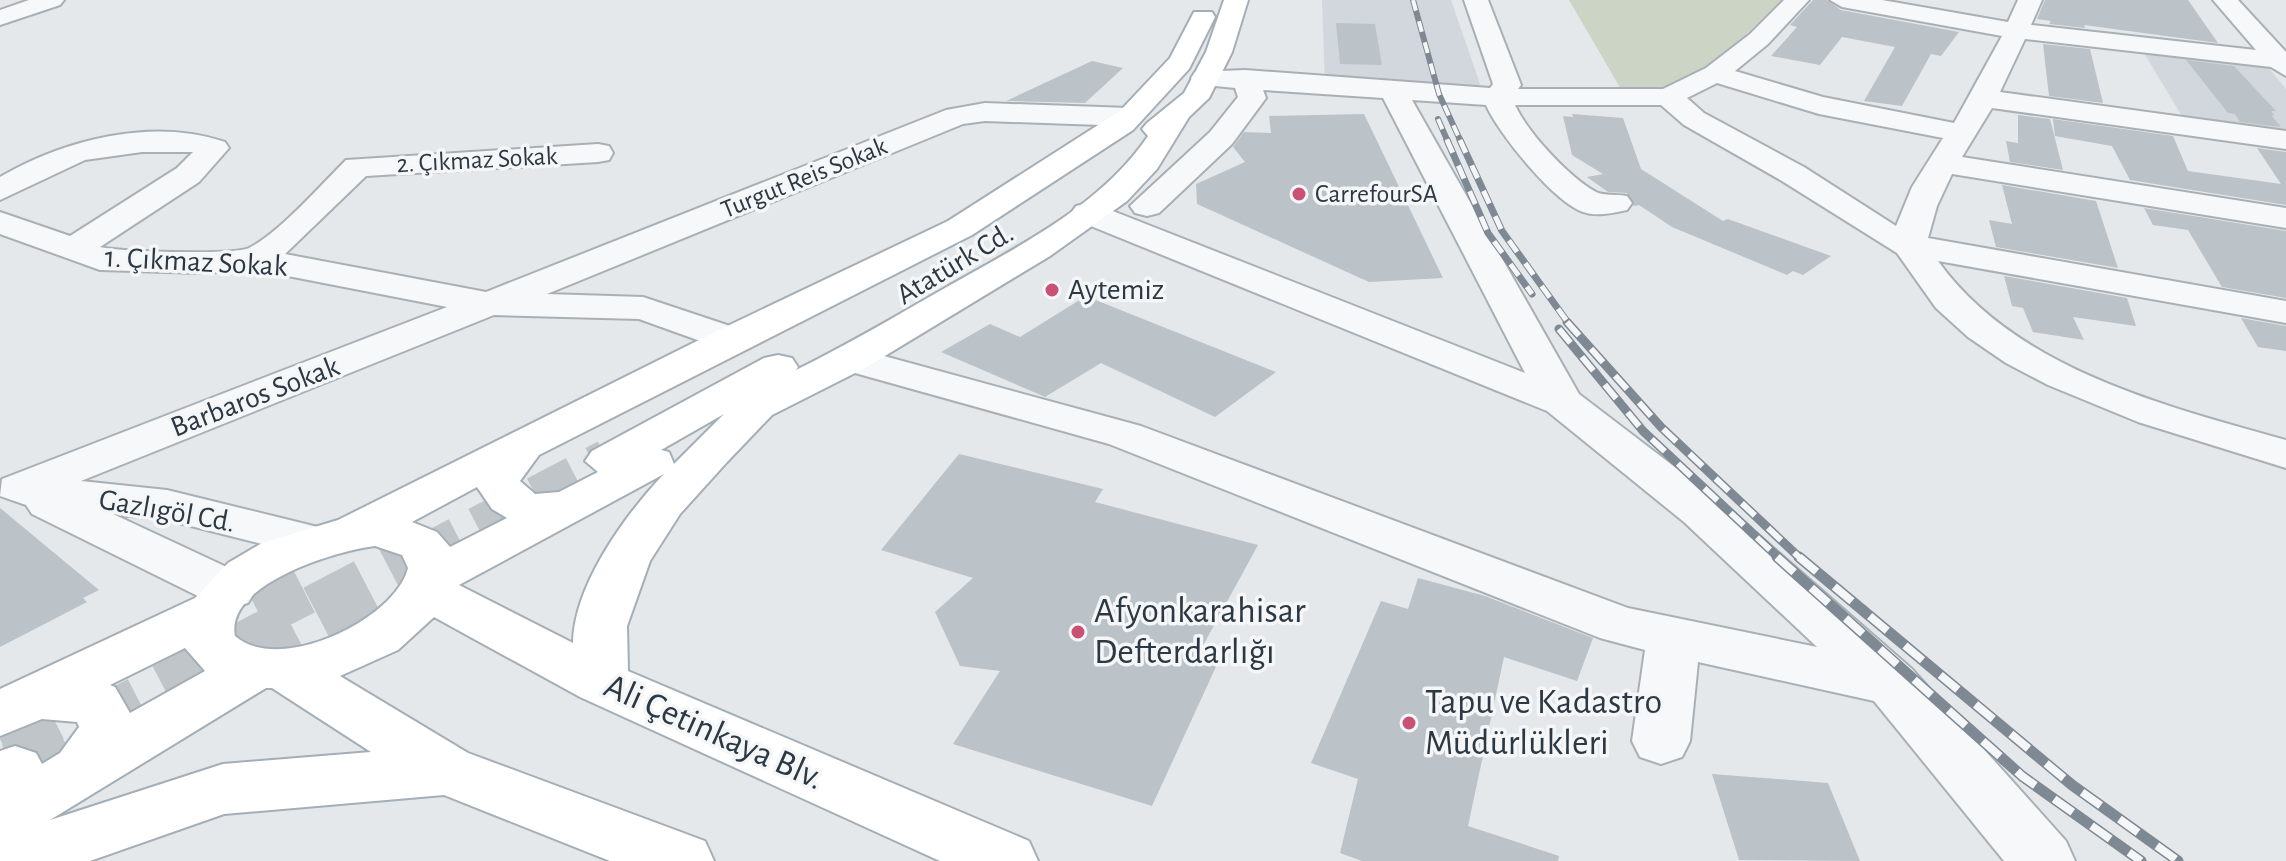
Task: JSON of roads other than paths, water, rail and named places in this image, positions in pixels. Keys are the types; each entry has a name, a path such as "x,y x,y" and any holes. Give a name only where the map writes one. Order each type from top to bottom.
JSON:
{"main road":[{"name":"Atatürk Cd.","path":"573,451 1016,206 1091,155 1161,90 1197,35 1209,0"},
{"name":"Atatürk Cd.","path":"608,461 827,341 1079,191 1195,98 1219,52 1236,0"},
{"path":"430,584 757,406 851,359 1038,249 1115,194 1146,162 1178,112"},
{"path":"19,705 222,601 253,570 521,449 731,339 960,228 1129,117"},
{"path":"600,682 600,626 625,560 663,504 757,406"},
{"path":"521,449 497,480 503,496 523,510 552,509 582,500"},
{"path":"222,601 208,631 213,649 229,662 269,669 320,662 355,649 411,612 435,571 432,554 420,541 401,533 333,536"},
{"name":"Ali Çetinkaya Blv.","path":"430,584 600,682 1006,861"},
{"path":"269,669 447,770 682,861"},
{"path":"5,789 77,776 269,669"},
{"path":"19,705 95,702 110,730 77,776"},
{"path":"11,861 223,789 447,770"}],"street":[{"path":"0,18 52,0"},
{"path":"1476,0 1507,85 1497,97"},
{"path":"1249,88 1497,97 1668,97 1715,74 1797,0"},
{"path":"1842,0 2023,15 2284,63"},
{"path":"2225,0 2284,63"},
{"path":"2023,15 1983,98 1928,183 1912,221 1909,246 1949,299 2003,345 2060,373 2176,422 2286,454"},
{"path":"1715,74 1952,148 2286,218"},
{"path":"1205,78 1249,88 1355,103"},
{"path":"1147,206 1221,138 1249,88"},
{"path":"1393,91 1562,402"},
{"path":"1497,97 1503,113 1569,186 1591,204 1615,203"},
{"path":"1668,97 1694,119 1793,174 1884,234 1909,246 2286,312"},
{"path":"1983,98 2286,140"},
{"name":"Turgut Reis Sokak","path":"491,304 956,116 985,112 1129,117"},
{"path":"0,190 39,167 78,152 193,143 214,148 188,175 72,250"},
{"name":"2. Çıkmaz Sokak","path":"257,259 304,220 357,167 598,153"},
{"path":"1088,213 1562,402 1701,511 1892,684 2043,861"},
{"name":"1. Çıkmaz Sokak","path":"0,222 100,259 200,262 257,259 491,304"},
{"path":"491,304 643,308 731,339"},
{"name":"Barbaros Sokak","path":"10,484 491,304"},
{"path":"851,359 1125,435 1619,625 1892,684"},
{"name":"Gazlıgöl Cd.","path":"10,484 167,505 333,536"},
{"name":"Gazlıgöl Cd.","path":"10,484 222,601"},
{"path":"1661,741 1674,637"}],"tunnel":[{"path":"420,559 608,461"},
{"path":"15,770 424,557"},
{"path":"181,648 302,587"},
{"path":"0,739 81,698"}],"railway":[{"path":"1413,0 1439,94 1461,142"},
{"path":"1438,119 1448,142"},
{"path":"1447,140 1488,233 1532,294"},
{"path":"1460,140 1502,231 1569,324"},
{"path":"1567,322 1661,427 1801,559"},
{"path":"1559,329 1643,431 1780,559"},
{"path":"1777,557 2022,776 2141,861"},
{"path":"1799,557 2072,785 2178,861"}],"place":[{"name":"CarrefourSA","path":"1299,194"},
{"name":"Aytemiz","path":"1052,290"},
{"name":"Afyonkarahisar Defterdarlığı","path":"1078,632"},
{"name":"Tapu ve Kadastro Müdürlükleri","path":"1409,723"}]}
